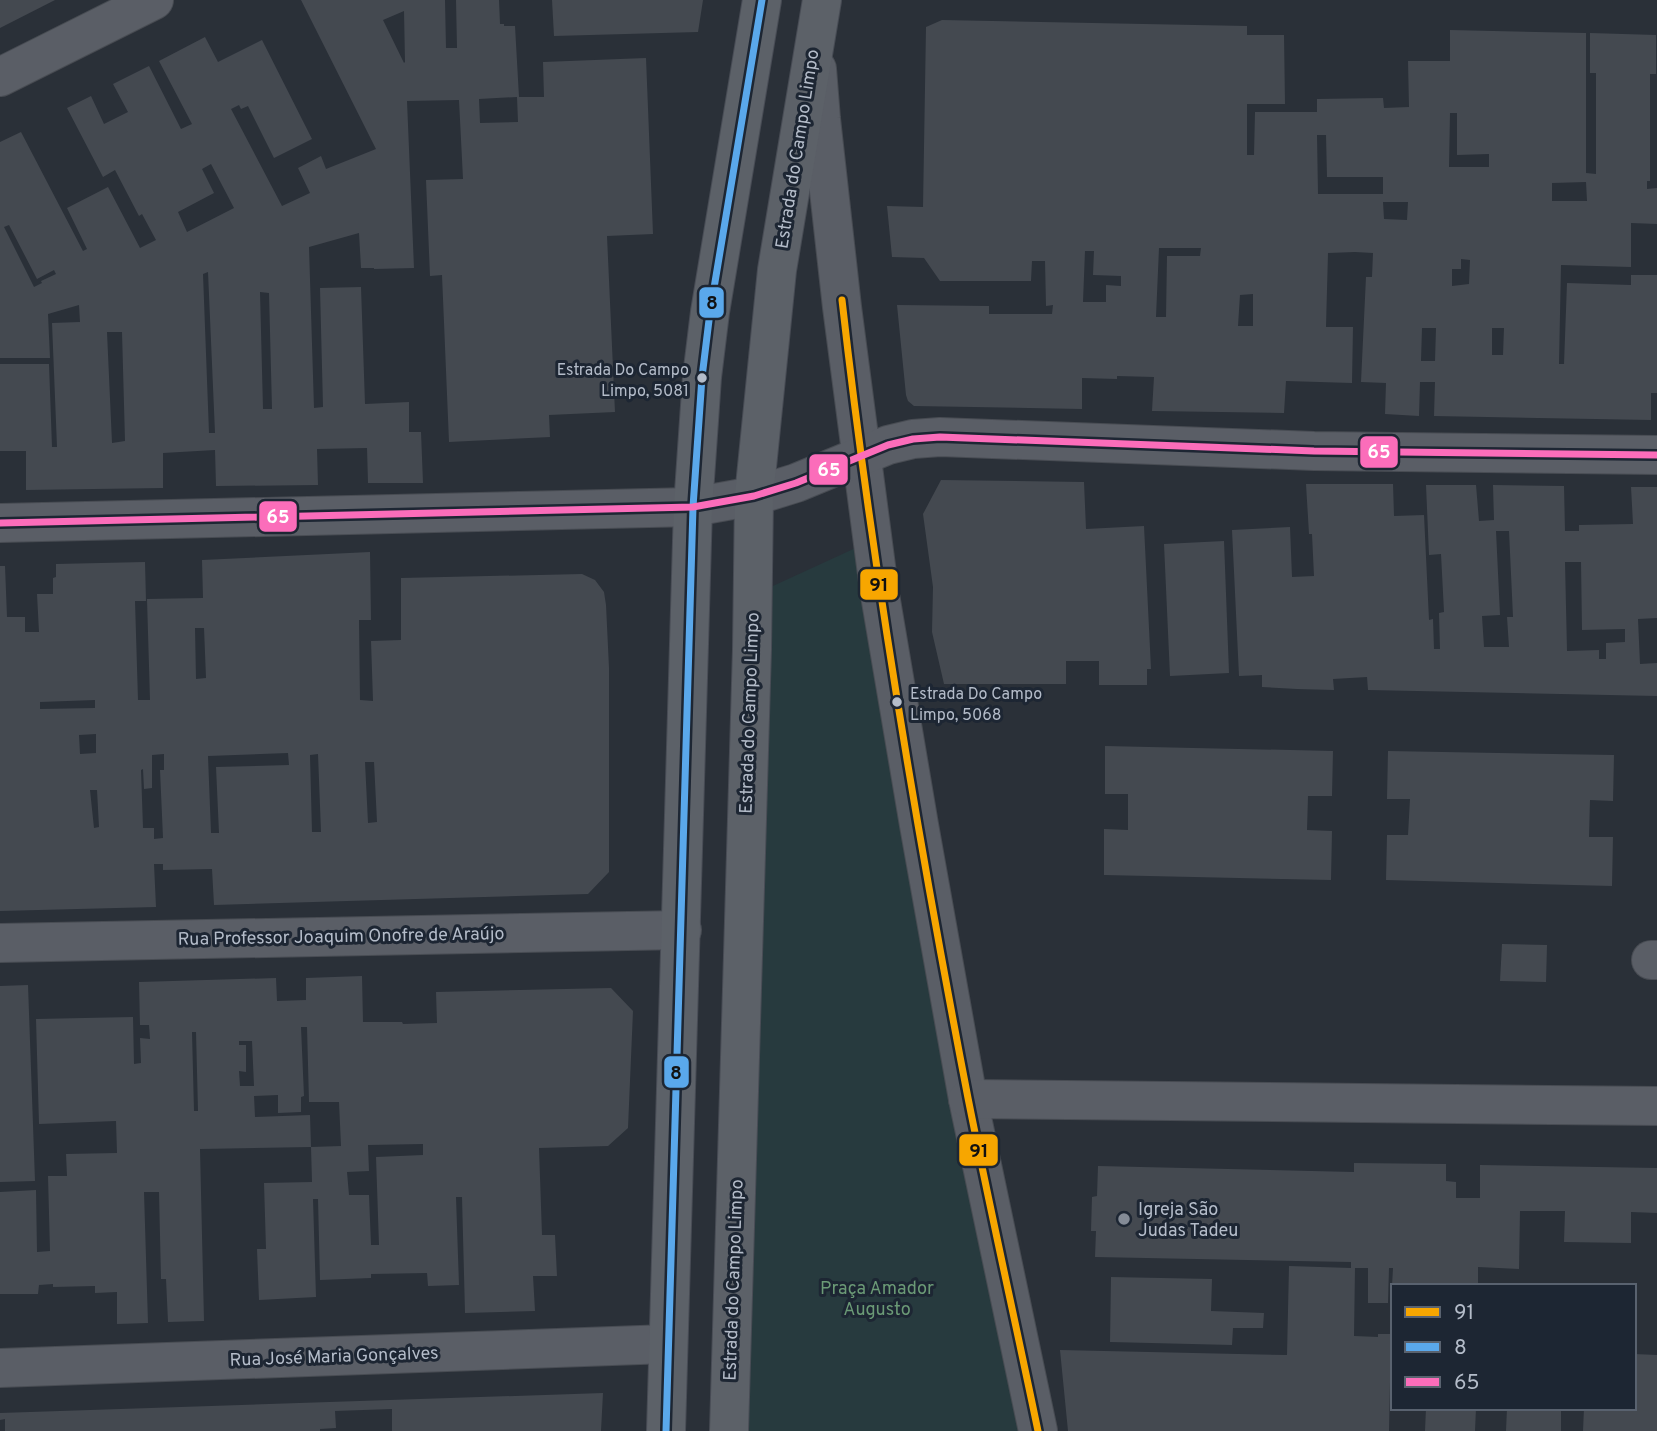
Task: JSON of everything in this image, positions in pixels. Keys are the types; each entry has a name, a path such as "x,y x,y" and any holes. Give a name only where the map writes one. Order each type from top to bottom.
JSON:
{"main road":[{"path":"666,1431 693,507 702,377 710,312 762,0"},
{"name":"Estrada do Campo Limpo","path":"729,1431 754,496 777,270 822,0"}],"street":[{"path":"0,77 154,0"},
{"path":"815,44 821,119 881,602 968,1099 1038,1431"},
{"path":"0,523 693,507 754,496 807,479 888,445 913,439 940,437 1314,451 1657,454"},
{"name":"Rua Professor Joaquim Onofre de Araújo","path":"0,943 682,930"},
{"path":"968,1099 1657,1106"},
{"name":"Rua José Maria Gonçalves","path":"0,1368 668,1344"}],"green space":[{"name":"Praça Amador Augusto","path":"873,540 1029,1431 744,1431 753,595"}],"building":[{"path":"0,0 55,0 0,28"},
{"path":"301,0 445,0 446,48 457,48 456,0 499,0 500,24 515,26 519,97 544,97 543,62 646,58 653,234 607,236 615,412 549,415 550,437 449,442 442,275 430,276 426,180 463,179 459,100 407,101 414,268 361,268 359,233 309,247 314,408 323,407 320,288 361,287 365,404 409,402 409,432 421,432 423,483 368,483 367,448 317,449 318,485 216,486 215,450 163,453 163,488 26,490 26,451 0,451 0,364 49,364 52,447 57,447 52,323 80,322 79,305 48,314 50,358 0,358 0,142 21,132 83,251 87,249 67,208 108,187 140,248 156,240 142,214 139,216 115,170 103,177 67,108 91,96 104,124 128,112 113,84 149,66 181,129 192,124 159,61 205,37 218,62 262,40 312,139 274,158 248,106 241,109 239,105 231,109 282,206 310,193 298,168 321,156 326,169 376,149","holes":["404,11 404,63 383,20","517,97 518,122 480,123 479,99","211,164 234,208 187,232 178,212 214,193 202,169","9,225 37,279 54,270 56,274 34,287 4,227","208,272 215,433 209,433 203,274","260,292 269,293 272,409 263,409","107,332 122,332 125,441 112,443"]},
{"path":"552,0 703,0 698,32 554,36"},
{"path":"942,20 1247,26 1247,35 1284,35 1285,104 1247,104 1247,155 1254,155 1255,112 1317,112 1317,99 1383,98 1384,108 1409,107 1408,61 1450,61 1450,30 1586,33 1586,173 1596,174 1596,73 1590,73 1590,33 1656,35 1656,74 1650,74 1650,181 1647,181 1647,189 1657,188 1657,224 1631,223 1631,267 1561,265 1559,364 1564,364 1567,283 1631,285 1631,275 1657,275 1657,393 1651,393 1651,420 1434,416 1435,382 1420,382 1419,416 1385,414 1386,383 1361,382 1366,277 1372,277 1373,253 1355,252 1328,253 1326,327 1353,327 1352,383 1286,381 1284,413 1152,411 1154,377 1117,376 1117,379 1082,378 1082,409 914,406 906,395 897,305 989,306 989,314 1052,314 1053,305 1046,306 1045,261 1032,261 1031,281 940,281 924,258 892,257 887,206 923,207 926,27","holes":["1450,113 1457,113 1457,155 1489,154 1489,167 1449,167","1317,135 1326,135 1327,177 1383,177 1383,194 1318,194","1586,182 1587,201 1552,201 1552,183","1383,202 1408,202 1407,220 1384,219","1159,248 1201,248 1200,256 1167,256 1166,317 1156,317","1085,251 1094,251 1093,275 1121,276 1121,286 1106,285 1106,302 1083,302","1461,259 1470,260 1469,284 1452,286 1452,269 1461,269","1253,294 1253,326 1238,326 1240,295","1422,328 1436,328 1435,361 1421,361","1492,328 1504,328 1503,355 1492,355"]},
{"path":"941,480 1084,482 1086,529 1144,526 1151,669 1147,669 1147,685 1099,685 1099,661 1066,661 1066,684 944,684 932,632 933,587 923,514"},
{"path":"1306,484 1393,484 1394,516 1424,515 1429,620 1433,619 1434,649 1440,649 1439,613 1444,612 1441,554 1429,555 1426,485 1476,485 1479,521 1494,520 1493,485 1564,486 1565,531 1579,531 1579,525 1633,524 1631,487 1657,487 1657,618 1638,619 1640,664 1657,663 1657,696 1368,690 1367,677 1333,679 1334,690 1262,687 1262,675 1239,676 1232,530 1290,527 1292,577 1314,576 1312,534 1309,534","holes":["1496,531 1509,531 1513,617 1507,617 1509,647 1484,647 1482,616 1500,615","1565,562 1581,562 1582,630 1625,629 1625,642 1606,643 1606,659 1599,659 1599,650 1567,651"]},
{"path":"1224,541 1229,673 1170,676 1164,544"},
{"path":"370,552 371,620 359,620 360,700 373,701 371,641 401,640 401,578 582,574 595,580 604,592 606,605 609,668 609,872 588,894 214,905 212,869 163,870 163,864 154,864 156,907 0,911 0,566 5,566 7,617 25,617 25,632 39,632 37,594 53,594 56,564 145,562 146,601 135,601 138,700 150,700 147,599 203,598 202,560","holes":["195,628 204,628 206,678 196,679","95,700 95,708 40,709 40,702","96,734 96,753 80,754 79,735","288,753 289,765 216,767 219,833 211,833 208,756","164,754 164,770 160,770 163,838 154,839 154,828 143,828 141,770 143,769 144,789 152,788 152,755","318,754 321,832 312,832 310,755","365,762 374,762 377,822 368,823","90,790 97,790 99,827 94,828"]},
{"path":"1105,746 1333,751 1332,796 1308,796 1307,830 1332,831 1331,880 1104,875 1104,829 1128,830 1128,794 1105,794"},
{"path":"1388,751 1614,755 1613,801 1590,800 1589,837 1613,837 1612,886 1386,880 1387,835 1408,835 1410,799 1387,799"},
{"path":"1502,944 1547,945 1546,982 1500,981"},
{"path":"362,976 363,1022 437,1023 436,992 611,988 633,1011 628,1128 608,1146 539,1148 542,1235 555,1235 557,1276 533,1276 535,1311 465,1313 462,1197 456,1197 459,1285 428,1286 427,1273 371,1274 371,1278 320,1280 318,1199 313,1199 316,1297 259,1300 257,1249 266,1249 264,1183 312,1182 311,1147 200,1149 204,1321 168,1322 166,1279 161,1279 159,1192 144,1192 148,1323 117,1324 117,1292 95,1293 95,1286 39,1285 38,1294 0,1294 0,1192 36,1190 37,1252 50,1251 48,1176 67,1176 66,1154 117,1153 116,1121 39,1124 36,1019 133,1017 134,1064 141,1063 140,1038 150,1039 149,1025 140,1025 139,982 276,978 277,1001 306,1000 306,978","holes":["301,1027 307,1027 309,1102 339,1102 341,1146 311,1147 310,1115 255,1117 254,1096 278,1095 278,1113 301,1112 301,1097 304,1096","192,1032 196,1032 198,1111 194,1111","239,1041 252,1041 254,1086 240,1086 239,1071 246,1072 246,1045 239,1045","423,1144 423,1155 376,1157 379,1245 371,1245 369,1195 349,1195 347,1172 369,1171 368,1145"]},
{"path":"28,985 35,1181 0,1182 0,986"},
{"path":"1354,1163 1446,1164 1446,1181 1456,1182 1456,1198 1480,1198 1480,1165 1657,1168 1657,1213 1631,1212 1631,1243 1564,1242 1565,1211 1520,1211 1519,1269 1478,1267 1478,1284 1392,1284 1393,1268 1389,1268 1388,1303 1368,1303 1368,1268 1355,1268 1354,1336 1378,1337 1378,1334 1391,1334 1389,1431 1068,1431 1060,1350 1287,1355 1289,1266 1351,1268 1351,1262 1095,1257 1096,1231 1091,1231 1092,1197 1097,1196 1098,1166 1354,1172"},
{"path":"1111,1277 1212,1279 1211,1311 1264,1313 1263,1328 1233,1328 1232,1345 1110,1342"},
{"path":"1636,1354 1657,1355 1657,1431 1583,1431 1584,1410 1636,1410"},
{"path":"603,1393 601,1431 392,1431 392,1409 335,1411 336,1428 320,1431 5,1431 5,1419 0,1420 0,1413"},
{"path":"1426,1410 1476,1410 1475,1431 1425,1431"},
{"path":"1507,1410 1561,1410 1561,1431 1506,1431"}],"transit line":[{"name":"8","path":"666,1431 693,507 702,377 710,312 762,0"},
{"name":"91","path":"842,300 867,500 931,899 968,1098 1038,1431"},
{"name":"65","path":"0,523 693,507 754,496 796,483 888,445 913,439 940,437 1314,451 1657,455"}],"place":[{"name":"Estrada Do Campo Limpo, 5081","path":"702,378"},
{"name":"Estrada Do Campo Limpo, 5068","path":"897,702"},
{"name":"Igreja São Judas Tadeu","path":"1124,1219"}]}
